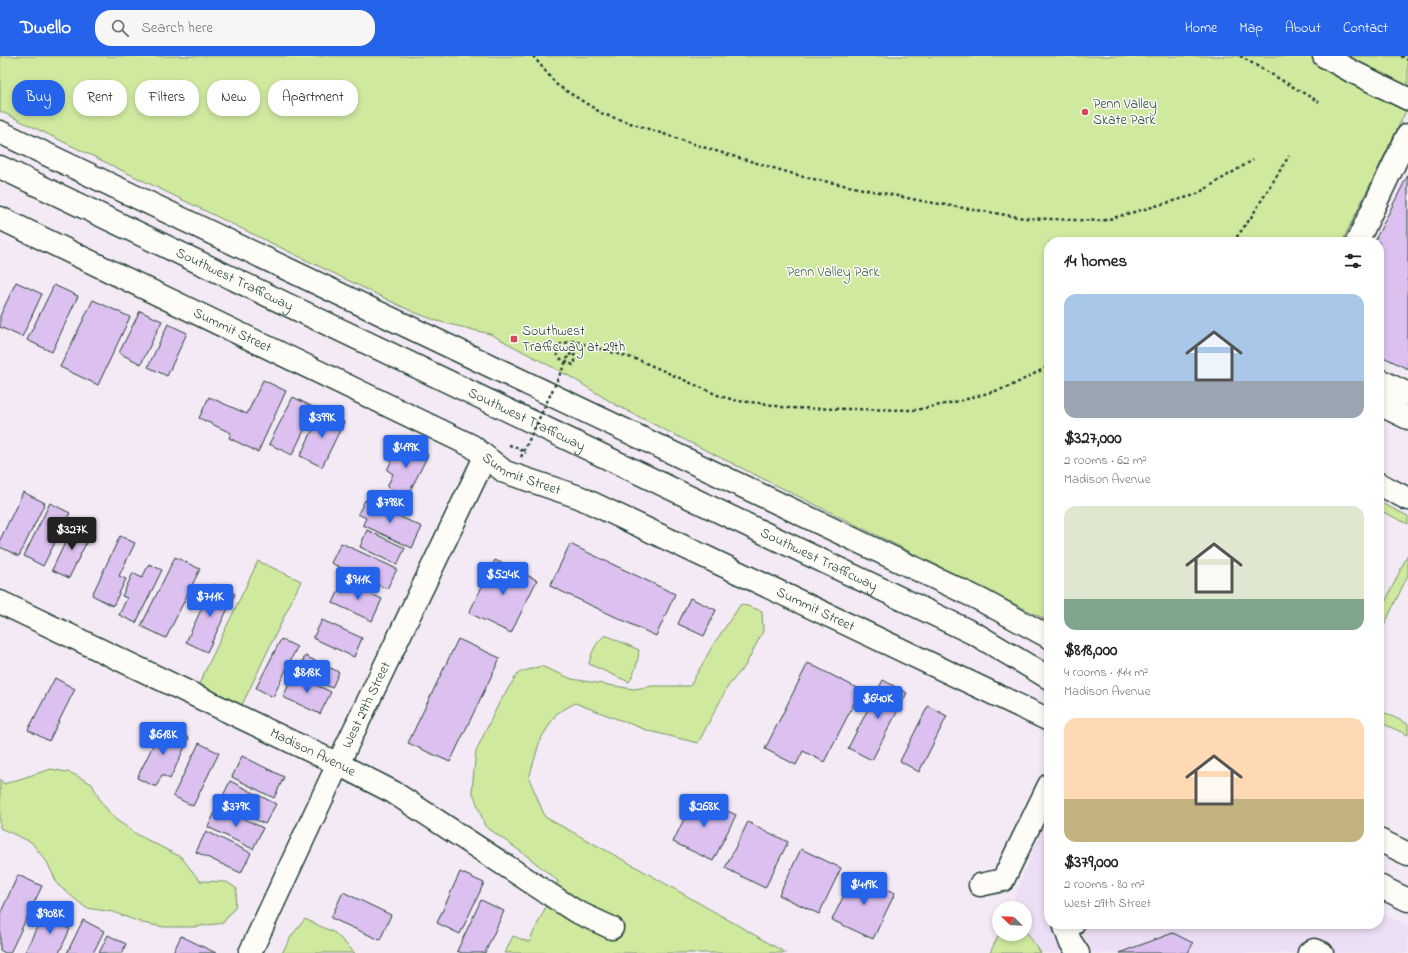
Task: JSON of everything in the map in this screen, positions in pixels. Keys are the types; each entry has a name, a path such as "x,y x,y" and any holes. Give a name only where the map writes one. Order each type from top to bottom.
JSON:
{"street":[{"path":"1324,56 1408,99"},
{"path":"0,132 972,595 1044,634"},
{"path":"1359,237 1408,135"},
{"name":"Southwest Trafficway","path":"0,167 977,635 1044,675"},
{"name":"Summit Street","path":"0,218 472,446 505,472 580,497 1044,718"},
{"path":"1384,382 1408,394"},
{"path":"1384,406 1408,418"},
{"name":"West 29th Street","path":"250,953 338,764 485,457"},
{"path":"1384,487 1408,499"},
{"name":"Madison Avenue","path":"0,602 338,764 393,792 575,911 612,928"},
{"path":"980,885 1004,880 1044,796"},
{"path":"1384,842 1408,854"},
{"path":"1384,888 1408,900"},
{"path":"1066,929 1070,941 1078,953"},
{"path":"1309,953 1314,950 1322,953"}],"path":[{"path":"533,56 557,85 604,114 709,149 804,177 922,201 1024,218 1102,221 1195,195 1253,160"},
{"path":"1240,56 1319,102"},
{"path":"1401,56 1408,60"},
{"path":"1237,237 1250,219 1289,156"},
{"path":"521,457 566,361 569,355 574,353 575,362 573,365 566,361 559,358 556,351 561,344 573,341 639,360 738,402 787,408 915,410 960,402 1009,387 1044,369"}],"shaded area":[{"path":"1044,825 1044,929 1384,929 1384,914 1408,926 1408,953 1041,953 1032,940 1032,901 1014,901"}],"green space":[{"name":"Penn Valley Park","path":"0,56 1408,56 1408,107 1344,237 1044,237 1044,619 616,405 569,376 490,334 437,321 411,311 0,111"},
{"path":"1384,504 1408,516 1408,524 1384,512"},
{"path":"1408,554 1408,575 1384,625 1384,604"},
{"path":"258,561 301,581 242,705 199,684"},
{"path":"741,604 762,611 763,631 745,666 728,686 698,743 649,731 575,703 556,714 540,740 529,778 545,817 638,868 786,953 505,953 513,936 529,942 558,881 527,856 485,826 472,790 476,751 499,703 518,673 541,666 572,679 633,689 653,686 690,686 713,645"},
{"path":"605,635 639,650 636,667 629,682 589,664 594,648"},
{"path":"1384,712 1408,724 1408,735 1384,724"},
{"path":"51,769 71,773 92,784 101,802 115,819 138,835 181,857 200,881 227,882 237,889 235,907 223,923 194,927 164,927 142,923 113,912 86,908 58,885 47,862 31,842 0,828 0,779 4,784"},
{"path":"305,919 335,933 355,953 282,953 292,935"},
{"path":"1032,940 1041,953 990,953 996,941"}],"building":[{"path":"1408,175 1408,369 1384,357 1384,237 1377,237"},
{"path":"16,282 42,294 22,337 0,327 0,316"},
{"path":"54,285 78,296 52,352 27,340"},
{"path":"93,300 130,317 98,385 60,367"},
{"path":"140,311 162,321 141,364 119,353"},
{"path":"168,324 187,333 167,376 148,367"},
{"path":"263,380 286,391 258,452 229,438 231,433 199,418 209,397 247,414"},
{"path":"293,397 315,408 292,455 269,444"},
{"path":"322,411 344,422 322,467 300,456"},
{"path":"401,442 428,455 407,497 387,487 393,474 387,470"},
{"path":"23,492 45,503 19,556 0,547 0,540"},
{"path":"365,500 422,527 412,548 363,525 366,518 358,514"},
{"path":"50,503 70,513 43,566 24,556"},
{"path":"74,524 91,533 69,578 52,570"},
{"path":"367,530 405,548 397,565 360,547"},
{"path":"120,536 135,543 119,576 126,579 113,606 92,595"},
{"path":"341,543 397,569 387,589 331,563"},
{"path":"570,544 675,594 656,636 550,586"},
{"path":"175,557 200,569 166,638 141,626"},
{"path":"495,560 537,580 511,633 469,613"},
{"path":"149,564 162,570 136,623 119,615 127,598 122,596 133,573 142,578"},
{"path":"343,581 382,599 372,621 333,603"},
{"path":"213,584 235,594 207,652 186,642"},
{"path":"690,598 716,610 704,636 678,624"},
{"path":"322,620 362,638 354,657 313,638"},
{"path":"281,639 297,647 273,697 256,688"},
{"path":"458,639 500,658 450,762 408,743"},
{"path":"305,656 339,672 332,688 298,672"},
{"path":"808,663 861,690 824,762 803,751 796,765 765,749"},
{"path":"294,674 331,692 320,714 283,697"},
{"path":"55,678 75,689 49,741 28,730"},
{"path":"883,680 907,693 872,760 848,748"},
{"path":"928,706 947,716 919,772 900,761"},
{"path":"163,725 189,738 170,779 162,775 156,787 137,778"},
{"path":"199,743 219,753 193,806 173,796"},
{"path":"242,756 284,777 274,798 232,777"},
{"path":"230,781 276,804 265,824 220,802"},
{"path":"695,796 736,815 713,861 673,842"},
{"path":"218,806 263,828 253,849 208,827"},
{"path":"748,822 788,842 765,888 725,868"},
{"path":"206,831 251,853 241,873 196,852"},
{"path":"801,849 841,868 819,914 779,895"},
{"path":"460,872 484,883 460,934 437,923"},
{"path":"854,874 895,893 873,939 832,920"},
{"path":"18,875 42,886 10,953 5,953 0,950 0,914"},
{"path":"343,892 391,915 380,940 331,918"},
{"path":"481,900 504,911 485,953 462,953 457,951"},
{"path":"58,909 70,915 65,927 70,929 59,953 25,952 40,921 50,925"},
{"path":"83,920 104,931 93,953 67,953"},
{"path":"1173,933 1193,943 1188,953 1119,953"},
{"path":"108,935 126,944 122,953 99,953"},
{"path":"181,936 216,953 173,953"}],"place":[{"name":"Penn Valley Skate Park","path":"1085,112"},
{"name":"Southwest Trafficway at 29th","path":"514,339"}]}
